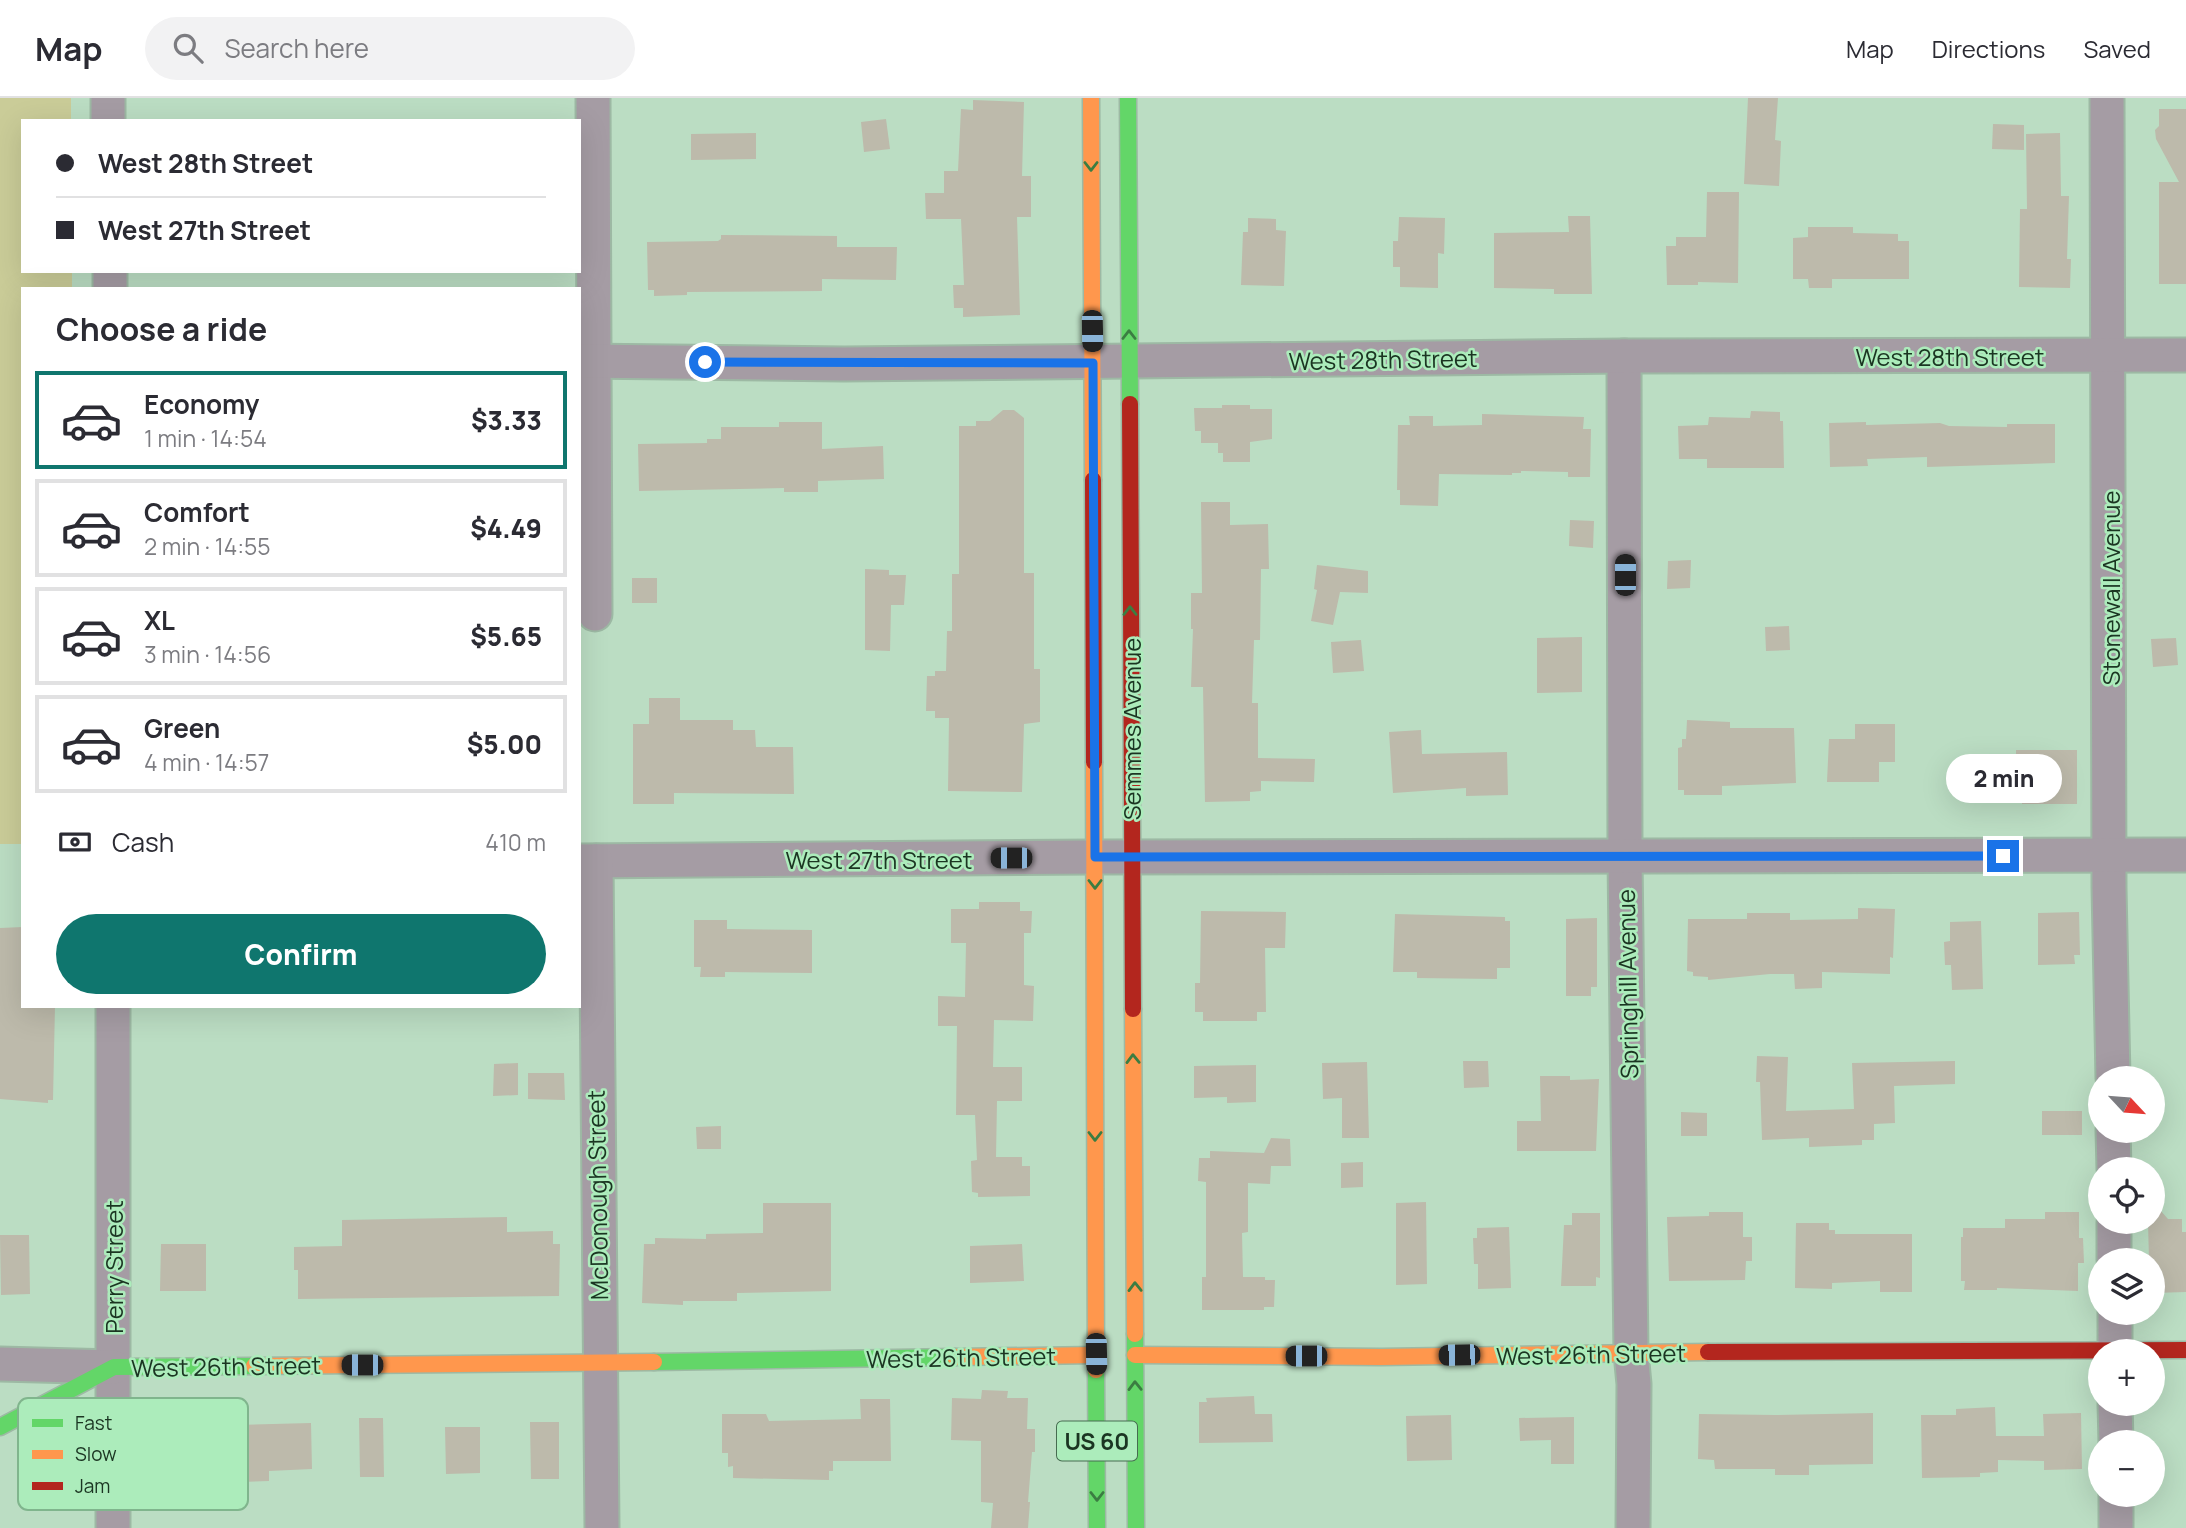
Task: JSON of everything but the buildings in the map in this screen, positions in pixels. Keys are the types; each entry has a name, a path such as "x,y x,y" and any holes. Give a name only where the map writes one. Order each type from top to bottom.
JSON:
{"main road":[{"name":"Semmes Avenue","path":"1091,98 1097,1528"},
{"name":"Semmes Avenue","path":"1128,98 1136,1528"},
{"name":"West 26th Street","path":"1135,1355 1381,1357 2088,1350"},
{"name":"West 26th Street","path":"2165,1350 2186,1350"},
{"name":"West 26th Street","path":"55,1398 114,1367 1096,1354"},
{"name":"West 26th Street","path":"0,1427 18,1418"}],"street":[{"path":"108,98 108,119"},
{"path":"593,98 587,361 595,614"},
{"name":"Stonewall Avenue","path":"2107,98 2113,1066"},
{"name":"West 28th Street","path":"587,361 830,364 1624,356 2186,355"},
{"name":"Springhill Avenue","path":"1624,356 1625,858 1631,1353 1634,1384 1633,1528"},
{"name":"West 27th Street","path":"587,861 2186,855"},
{"name":"McDonough Street","path":"587,861 602,1528"},
{"name":"Perry Street","path":"113,1008 114,1398"},
{"name":"West 26th Street","path":"1096,1354 1135,1355"},
{"name":"West 26th Street","path":"0,1364 114,1367"},
{"path":"2116,1507 2116,1528"},
{"name":"Perry Street","path":"113,1510 113,1528"}],"green space":[{"path":"0,98 71,98 71,119 21,119 21,273 72,273 72,287 21,287 21,844 0,844"}],"traffic: fast":[{"path":"1128,98 1130,404"},
{"path":"1135,1334 1136,1528"},
{"path":"654,1362 955,1357"},
{"path":"55,1398 114,1367 254,1366"},
{"path":"1096,1370 1097,1528"},
{"path":"0,1427 18,1418"}],"traffic: slow":[{"path":"1091,98 1093,480"},
{"path":"1094,762 1096,1370"},
{"path":"1133,1009 1135,1334"},
{"path":"1135,1355 1381,1357 1708,1352"},
{"path":"955,1357 1096,1355"},
{"path":"254,1366 654,1362"}],"traffic: jam":[{"path":"1130,404 1133,1009"},
{"path":"1093,480 1094,762"},
{"path":"1708,1352 2186,1350"}],"route":[{"path":"705,362 1093,363 1095,857 2003,856"}]}
